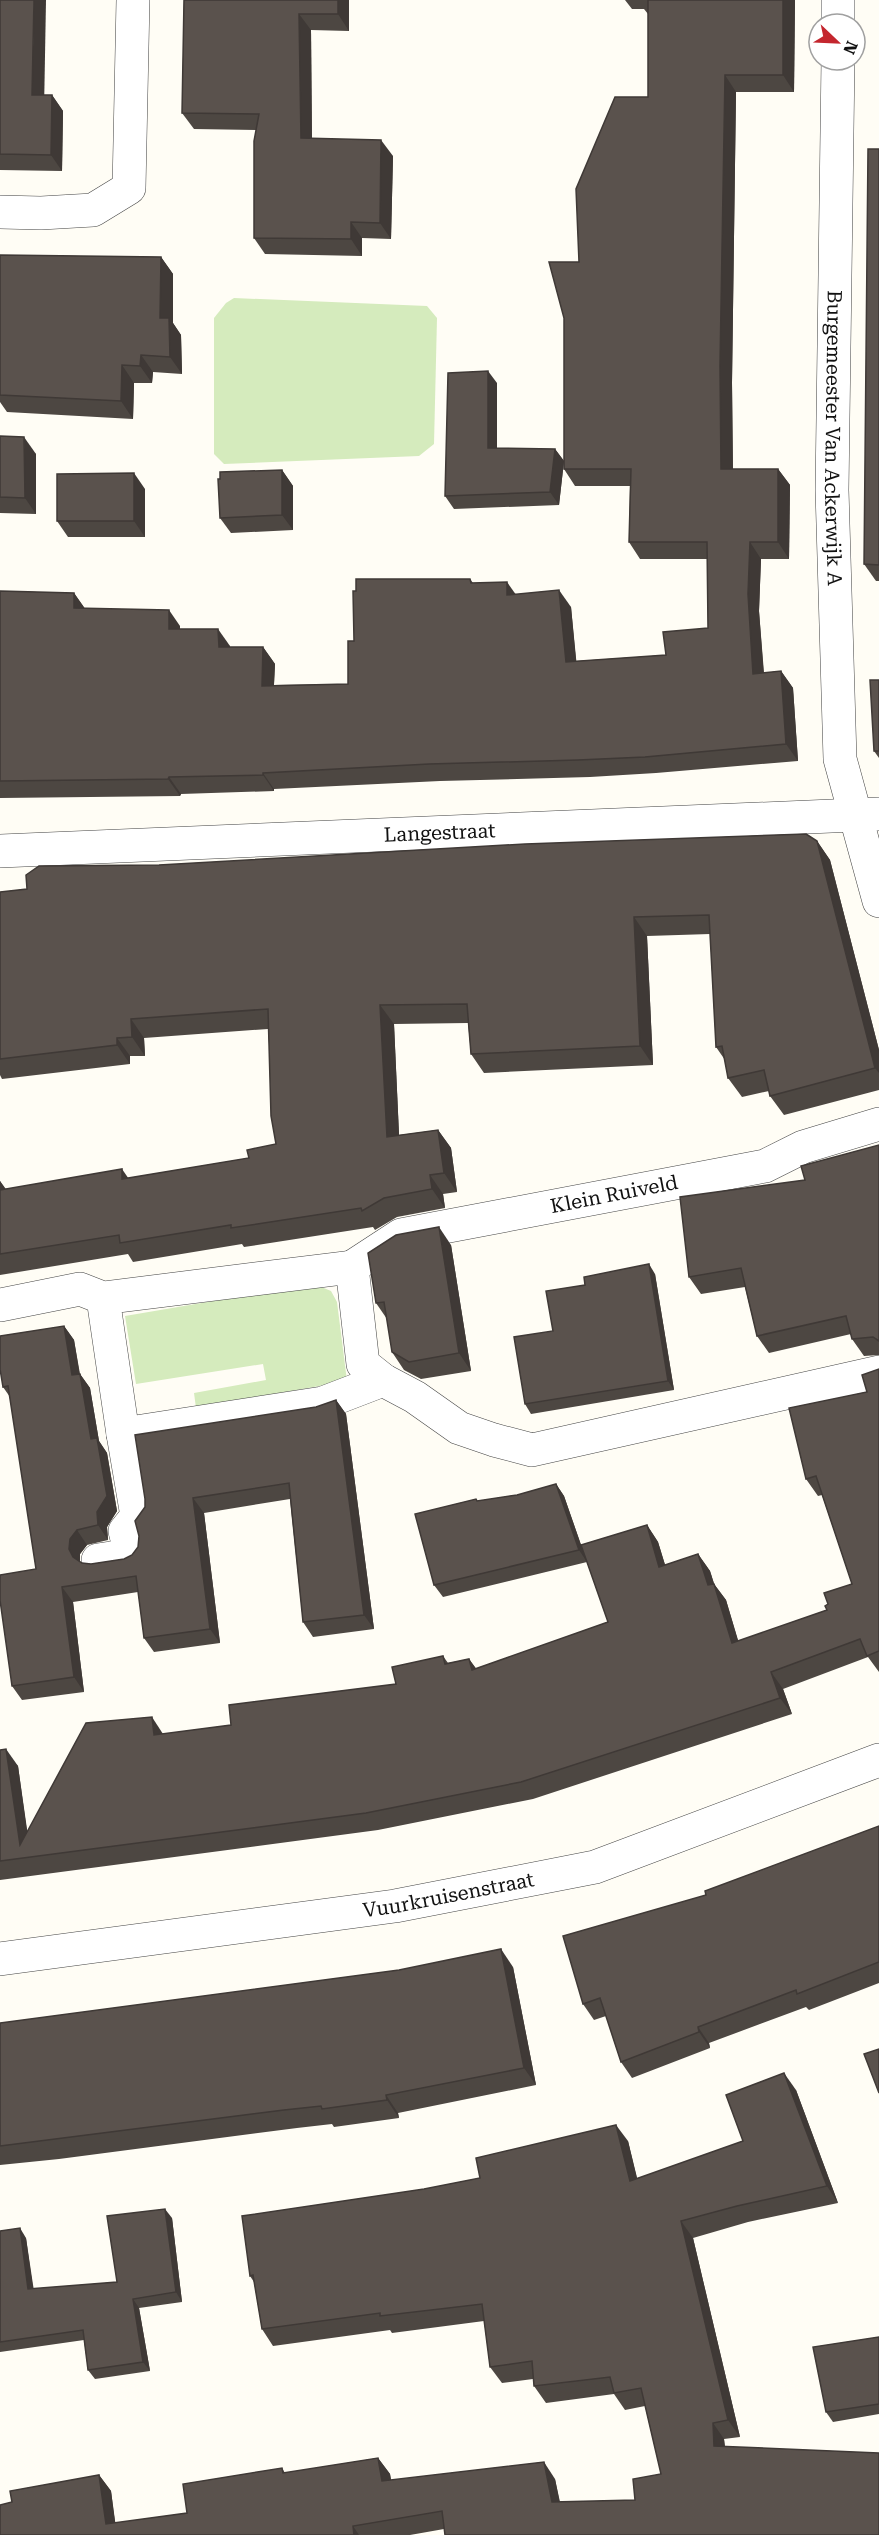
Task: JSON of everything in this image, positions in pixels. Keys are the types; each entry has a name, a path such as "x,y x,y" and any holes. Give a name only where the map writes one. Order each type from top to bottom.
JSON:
{"street":[{"path":"0,212 41,213 93,210 129,188 133,0"},
{"name":"Burgemeester Van Ackerwijk A","path":"838,72 832,490 840,759 867,814 879,901"},
{"name":"Langestraat","path":"0,851 867,814"},
{"name":"Klein Ruiveld","path":"0,1305 80,1289 103,1298 352,1267 401,1235 765,1166 803,1147 879,1124"},
{"path":"352,1267 363,1365 459,1428 532,1450 879,1372"},
{"path":"98,1560 131,1555 125,1531 137,1516 103,1298"},
{"path":"123,1434 323,1402 383,1380"},
{"name":"Vuurkruisenstraat","path":"0,1959 395,1906 595,1867 879,1760"}],"green space":[{"path":"234,298 427,306 437,318 434,444 419,456 224,464 214,454 214,318 226,303"},
{"path":"314,1284 331,1291 337,1302 347,1381 196,1408 194,1393 266,1380 263,1364 136,1384 125,1316"}],"building":[{"path":"0,0 34,0 32,95 52,95 51,155 0,154"},
{"path":"184,0 338,0 338,14 299,14 301,138 381,140 380,223 351,222 351,239 254,238 254,141 259,114 182,113"},
{"path":"648,0 783,0 783,75 725,75 720,366 721,469 778,469 778,542 750,542 748,594 753,674 781,671 786,744 645,757 429,764 263,773 263,775 169,777 168,779 0,781 0,591 74,593 74,608 169,610 169,629 218,629 219,647 263,647 262,686 348,684 348,641 354,641 353,591 356,591 356,579 470,579 471,583 507,582 507,595 559,590 566,662 666,655 663,632 708,628 707,542 629,542 631,469 564,469 564,318 549,262 579,262 576,189 615,97 648,97"},
{"path":"868,149 879,149 879,565 864,564"},
{"path":"0,255 161,257 160,318 169,318 170,357 141,355 140,366 122,365 121,401 0,395"},
{"path":"488,371 488,448 555,449 550,492 445,496 448,373"},
{"path":"0,436 24,437 25,498 0,497"},
{"path":"282,470 282,515 220,518 218,479 220,479 220,472"},
{"path":"134,473 134,521 57,521 57,474"},
{"path":"870,680 879,680 879,751 874,751"},
{"path":"806,834 817,841 875,1068 770,1096 764,1070 728,1078 722,1046 716,1047 709,915 634,917 640,1046 471,1054 467,1004 380,1005 387,1137 438,1130 444,1173 430,1175 432,1189 384,1198 362,1211 361,1208 231,1228 231,1225 120,1243 119,1235 0,1254 0,1190 122,1169 122,1179 249,1158 247,1150 276,1144 271,1116 268,1009 131,1019 132,1037 117,1038 117,1045 0,1059 0,892 27,889 26,875 39,866 159,865 525,844"},
{"path":"879,1145 879,1341 873,1337 852,1339 846,1316 757,1336 741,1268 689,1277 680,1197 805,1180 801,1166"},
{"path":"439,1227 459,1353 409,1362 392,1352 384,1302 376,1303 368,1253 396,1235"},
{"path":"649,1264 668,1381 525,1404 514,1337 553,1331 546,1291 585,1285 584,1277"},
{"path":"64,1326 72,1375 80,1374 91,1439 97,1438 107,1496 97,1512 98,1525 77,1530 70,1539 69,1549 73,1557 82,1563 91,1564 124,1559 132,1555 138,1547 139,1536 135,1521 145,1507 145,1499 135,1435 316,1407 336,1400 364,1615 303,1622 289,1483 193,1498 210,1629 144,1638 136,1576 62,1587 74,1677 12,1686 0,1600 0,1575 36,1569 8,1386 3,1387 0,1369 0,1336"},
{"path":"879,1369 879,1651 867,1656 860,1639 771,1672 780,1698 521,1782 366,1813 0,1861 0,1750 6,1749 20,1845 86,1723 152,1717 154,1735 231,1725 229,1705 396,1684 392,1667 443,1656 445,1664 469,1659 472,1670 608,1622 581,1545 647,1525 659,1567 698,1554 708,1585 714,1584 732,1643 827,1610 825,1606 828,1604 824,1593 852,1584 816,1476 806,1479 789,1408 867,1392 862,1375"},
{"path":"556,1484 579,1550 434,1585 415,1514 476,1499 477,1501 517,1495"},
{"path":"879,1826 879,1962 797,1994 796,1990 698,2027 699,2032 621,2062 600,1998 583,2004 563,1936 706,1895 705,1891"},
{"path":"501,1949 524,2068 386,2095 387,2100 322,2109 321,2106 284,2110 0,2146 0,2023 399,1970"},
{"path":"879,2049 879,2093 864,2054"},
{"path":"784,2073 827,2186 681,2221 728,2420 713,2423 714,2446 879,2453 879,2535 445,2535 442,2511 353,2526 354,2535 0,2535 0,2505 12,2502 10,2491 99,2475 106,2524 187,2513 183,2484 282,2468 283,2473 378,2458 382,2481 544,2462 552,2502 635,2500 633,2479 661,2474 641,2388 614,2393 610,2377 534,2386 532,2361 490,2367 482,2304 380,2316 380,2313 262,2329 253,2275 250,2276 242,2216 424,2189 480,2178 476,2158 616,2125 630,2181 743,2141 726,2095"},
{"path":"165,2209 176,2292 133,2299 143,2362 88,2370 83,2330 0,2342 0,2231 20,2228 28,2289 117,2282 107,2216"},
{"path":"879,2337 879,2404 826,2412 813,2347"}]}
